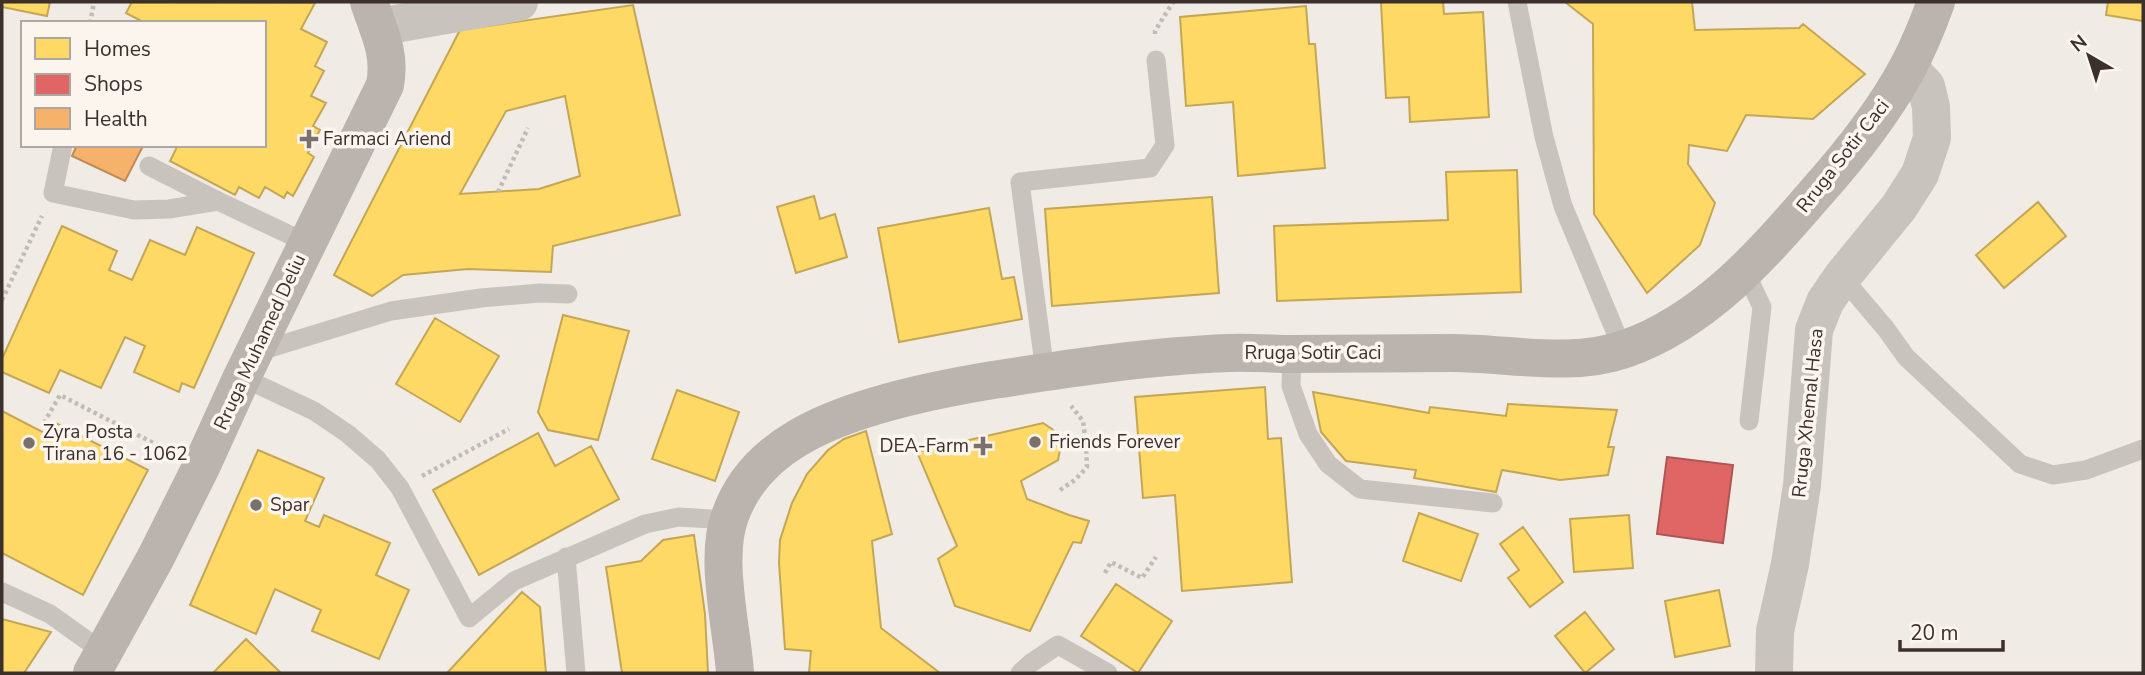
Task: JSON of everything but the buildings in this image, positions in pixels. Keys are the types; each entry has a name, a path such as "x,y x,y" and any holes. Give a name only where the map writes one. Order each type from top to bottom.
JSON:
{"main road":[{"name":"Rruga Sotir Caci","path":"735,673 724,570 728,520 738,496 753,474 794,440 824,424 917,395 1079,367 1231,353 1460,353 1555,358 1589,357 1623,350 1655,337 1717,296 1745,271 1794,219 1858,142 1890,98 1923,38 1936,2"},
{"name":"Rruga Muhamed Deliu","path":"98,663 201,467 385,85 388,66 373,15"}],"street":[{"path":"373,15 519,2"},
{"name":"Rruga Xhemal Hasa","path":"1774,673 1775,631 1790,564 1802,485 1814,330 1825,302 1842,276 1899,207 1920,174 1932,138 1931,107 1926,86 1908,67"}],"lane":[{"path":"1517,2 1544,137 1563,206 1623,350"},
{"path":"1045,372 1020,182 1150,168 1165,145 1156,60"},
{"path":"63,147 52,194 134,210 169,209 218,201"},
{"path":"149,166 307,243"},
{"path":"1745,271 1762,307 1749,421"},
{"path":"1842,276 1906,357 2021,464 2053,475 2086,470 2143,449"},
{"path":"249,365 391,311 481,298 540,293 568,294"},
{"path":"1292,354 1291,386 1308,434 1328,464 1360,489 1493,503"},
{"path":"249,365 348,434 378,460 400,488 470,618 514,581 645,524 679,517 728,520"},
{"path":"566,558 576,673"},
{"path":"2,592 50,614 98,663"},
{"path":"1020,673 1058,645 1108,673"}],"path":[{"path":"90,21 94,2"},
{"path":"1155,31 1173,2"},
{"path":"498,192 528,128"},
{"path":"2,300 52,194"},
{"path":"1045,372 1083,421 1086,444 1087,467 1075,480 1060,489"},
{"path":"44,423 60,395 201,467"},
{"path":"430,471 509,429"},
{"path":"1105,573 1111,562 1142,578 1156,557"}],"place":[{"name":"Farmaci Ariend","path":"309,139"},
{"name":"Friends Forever","path":"1035,442"},
{"name":"Zyra Posta Tirana 16 - 1062","path":"29,443"},
{"name":"DEA-Farm","path":"983,446"},
{"name":"Spar","path":"256,505"}]}
